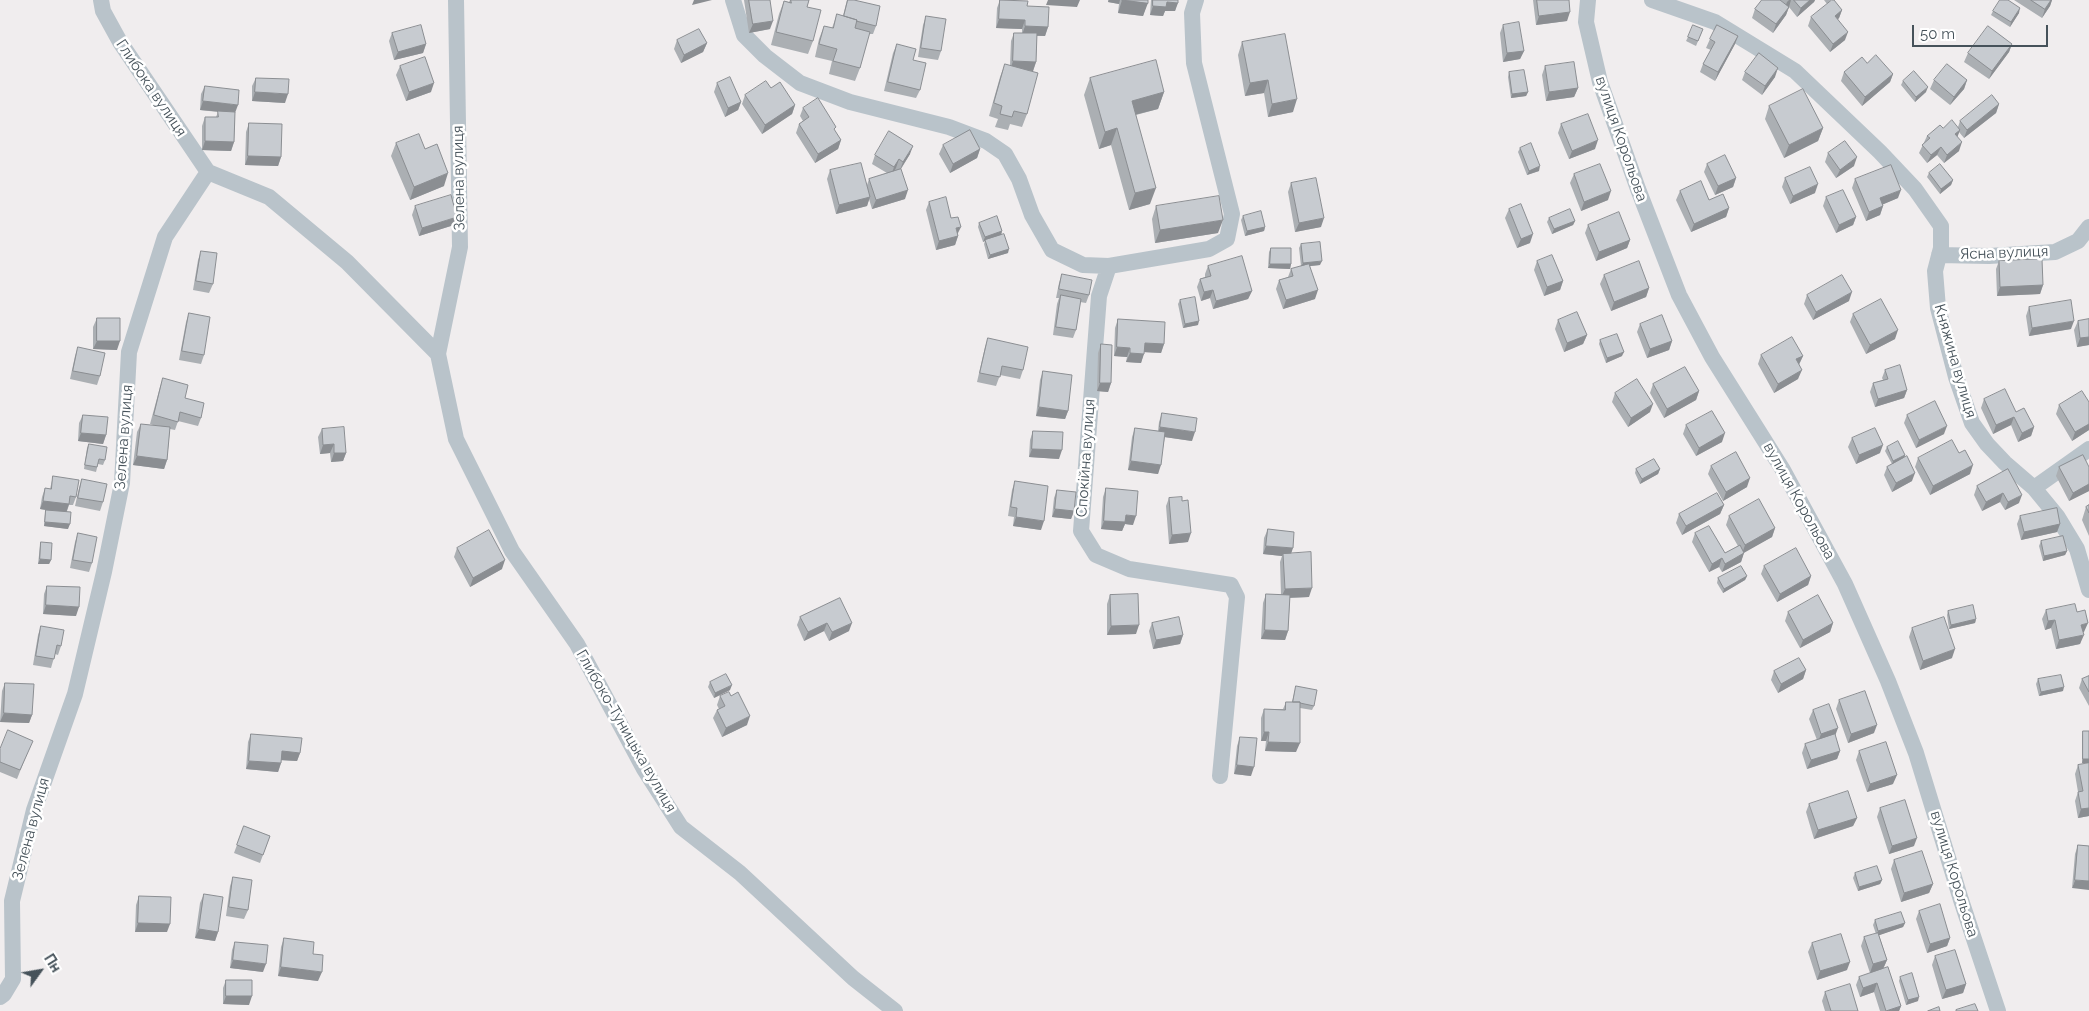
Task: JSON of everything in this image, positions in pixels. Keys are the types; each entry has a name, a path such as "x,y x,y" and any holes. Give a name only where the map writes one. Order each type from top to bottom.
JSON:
{"street":[{"name":"Глибока вулиця","path":"101,0 103,11 120,42 208,172"},
{"name":"Зелена вулиця","path":"456,0 460,247 438,354 456,439 512,551"},
{"path":"733,0 744,35 766,56 800,83 850,102 905,118 949,127 986,141 1005,154 1019,179 1032,215 1052,250 1083,265 1109,266 1209,250 1227,239 1232,214 1194,63 1192,13 1196,0"},
{"name":"вулиця Корольова","path":"1588,0 1586,22 1600,82 1638,189 1679,295 1712,358 1783,470 1845,584 1888,681 1916,753 1961,900 1998,1011"},
{"name":"Княжина вулиця","path":"1652,0 1715,22 1795,72 1880,152 1915,189 1941,226 1939,255 1935,271 1938,308 1956,376 1972,423 1986,444 2005,464 2034,488 2057,516 2077,549 2089,590"},
{"path":"208,172 269,197 347,262 438,354"},
{"name":"Зелена вулиця","path":"0,997 13,979 12,901 34,810 75,694 104,572 122,483 129,352 165,237 208,172"},
{"name":"Ясна вулиця","path":"1939,255 1989,256 2055,252 2078,241 2089,227"},
{"name":"Спокійна вулиця","path":"1109,266 1099,296 1081,531 1096,555 1129,569 1230,585 1237,597 1220,776"},
{"path":"2034,488 2089,449"},
{"name":"Глибоко-Туницька вулиця","path":"512,551 577,644 644,769 682,827 740,873 854,978 895,1011"}],"building":[{"path":"749,0 770,0 773,21 753,24"},
{"path":"791,0 809,0 807,7 821,10 813,41 776,32 784,1 791,3"},
{"path":"848,0 880,6 876,26 844,16"},
{"path":"1000,0 1028,1 1027,6 1049,7 1048,27 1025,26 1025,20 999,19"},
{"path":"1122,0 1148,0 1148,3"},
{"path":"1153,0 1178,0 1178,3 1167,2 1166,7 1153,6"},
{"path":"1537,0 1569,0 1570,12 1539,16"},
{"path":"1762,0 1780,0 1789,7 1776,24 1755,9"},
{"path":"1794,0 1810,0 1801,8"},
{"path":"1832,0 1842,10 1835,16 1848,32 1833,44 1811,17"},
{"path":"2000,0 2008,0 2020,8 2011,22 1993,11"},
{"path":"2031,0 2051,0 2045,9"},
{"path":"837,14 857,20 855,28 870,32 860,68 833,61 837,49 819,44 824,26 833,28"},
{"path":"926,16 946,19 941,51 921,48"},
{"path":"1519,22 1524,51 1507,53 1503,25"},
{"path":"421,25 426,44 398,52 392,33"},
{"path":"1693,25 1703,29 1698,41 1688,37"},
{"path":"1717,25 1738,36 1718,72 1703,64 1715,42 1710,39"},
{"path":"1988,26 2012,44 1992,71 1968,53"},
{"path":"699,29 707,43 684,55 677,40"},
{"path":"1014,33 1037,33 1036,62 1013,61"},
{"path":"1285,34 1297,99 1272,104 1268,80 1250,83 1242,42"},
{"path":"897,44 916,49 913,60 926,63 920,90 888,82"},
{"path":"1759,53 1778,68 1765,86 1745,72"},
{"path":"1876,55 1893,74 1865,97 1844,72 1862,57 1867,63"},
{"path":"425,57 434,83 409,92 400,66"},
{"path":"1156,60 1164,92 1132,101 1156,188 1135,193 1117,128 1105,132 1090,78"},
{"path":"1574,62 1578,88 1549,92 1545,66"},
{"path":"1005,64 1038,73 1027,114 1014,111 1012,117 1000,114 1002,106 994,103"},
{"path":"1947,64 1967,80 1954,97 1934,80"},
{"path":"1524,70 1528,92 1512,94 1509,72"},
{"path":"1914,71 1928,87 1916,97 1903,81"},
{"path":"730,77 741,102 728,108 717,83"},
{"path":"256,78 289,79 288,94 255,92"},
{"path":"766,81 771,88 780,82 795,105 765,125 745,95"},
{"path":"205,86 239,90 238,105 203,101"},
{"path":"1803,89 1823,128 1789,145 1769,106"},
{"path":"1992,95 1999,104 1967,130 1960,121"},
{"path":"818,98 836,127 834,129 841,140 818,154 799,124 809,117 803,108"},
{"path":"218,111 235,112 234,142 205,141 205,117 218,117"},
{"path":"1588,114 1598,140 1572,151 1561,124"},
{"path":"1952,120 1960,130 1955,134 1962,142 1947,155 1941,147 1931,155 1922,145 1930,138 1927,136 1940,125 1943,128"},
{"path":"249,123 282,124 281,157 248,156"},
{"path":"970,130 980,149 953,164 943,145"},
{"path":"889,131 913,146 903,162 899,159 894,167 875,155"},
{"path":"419,134 425,149 437,144 448,173 414,187 396,143"},
{"path":"1845,141 1857,157 1840,170 1828,153"},
{"path":"1531,143 1540,166 1529,171 1520,148"},
{"path":"1725,155 1736,178 1718,186 1707,164"},
{"path":"861,163 870,197 839,205 830,170"},
{"path":"1600,164 1611,191 1584,202 1574,174"},
{"path":"1940,164 1953,180 1941,189 1929,173"},
{"path":"1891,165 1901,190 1880,198 1883,206 1869,212 1855,179"},
{"path":"1810,167 1818,184 1793,196 1785,178"},
{"path":"901,169 908,190 876,200 869,179"},
{"path":"1316,178 1324,218 1299,223 1291,183"},
{"path":"1701,181 1709,200 1723,194 1729,208 1694,224 1680,191"},
{"path":"1843,190 1856,217 1839,225 1826,197"},
{"path":"451,195 457,217 422,228 415,206"},
{"path":"1219,196 1223,220 1160,230 1156,206"},
{"path":"946,197 951,218 958,217 961,227 956,228 958,236 939,241 929,202"},
{"path":"1521,204 1533,234 1521,239 1509,209"},
{"path":"1570,209 1575,221 1554,229 1549,218"},
{"path":"1261,211 1265,227 1247,231 1243,216"},
{"path":"1619,212 1630,240 1599,252 1588,225"},
{"path":"997,216 1002,231 985,237 979,223"},
{"path":"1004,234 1009,249 990,255 985,240"},
{"path":"1320,242 1322,261 1303,263 1301,244"},
{"path":"1271,248 1291,248 1291,264 1270,264"},
{"path":"201,251 217,253 213,284 196,281"},
{"path":"1552,255 1563,281 1547,287 1537,261"},
{"path":"1242,256 1252,291 1216,301 1213,290 1204,292 1200,279 1211,276 1208,266"},
{"path":"2042,259 2043,285 2000,287 1999,261"},
{"path":"1639,261 1649,288 1614,302 1604,275"},
{"path":"1309,264 1318,290 1286,300 1279,280 1293,276 1291,269"},
{"path":"1062,274 1092,280 1089,295 1059,289"},
{"path":"1842,275 1852,292 1816,312 1807,295"},
{"path":"1061,295 1081,299 1076,330 1056,327"},
{"path":"1195,297 1199,321 1185,324 1180,300"},
{"path":"1881,299 1898,330 1870,345 1853,314"},
{"path":"2071,300 2074,321 2032,328 2029,307"},
{"path":"1577,312 1587,335 1567,343 1558,320"},
{"path":"189,313 210,317 204,355 182,351"},
{"path":"1662,315 1672,341 1650,349 1640,324"},
{"path":"97,318 120,318 120,341 97,341"},
{"path":"1118,319 1165,322 1164,344 1145,343 1144,354 1130,353 1130,348 1117,347"},
{"path":"2089,319 2089,337 2080,338 2078,321"},
{"path":"1617,334 1624,352 1607,358 1600,340"},
{"path":"1792,337 1803,356 1796,359 1802,370 1778,384 1761,355"},
{"path":"988,338 1028,347 1023,370 1002,366 1000,377 980,373"},
{"path":"1101,344 1112,345 1111,383 1100,383"},
{"path":"78,347 105,353 100,376 73,371"},
{"path":"1900,365 1907,390 1878,399 1873,383 1888,379 1885,370"},
{"path":"1685,367 1699,391 1667,409 1653,384"},
{"path":"1043,371 1072,375 1068,411 1039,407"},
{"path":"163,378 188,385 185,398 204,403 201,418 180,412 178,422 154,415"},
{"path":"1637,379 1653,404 1631,418 1615,393"},
{"path":"2005,389 2016,412 2024,408 2034,427 2022,433 2014,417 1996,425 1984,399"},
{"path":"2082,391 2089,402 2089,424 2075,432 2059,405"},
{"path":"1935,401 1947,426 1919,440 1907,415"},
{"path":"1712,411 1725,433 1699,448 1686,425"},
{"path":"1162,413 1197,418 1195,432 1160,427"},
{"path":"83,415 108,417 106,435 81,433"},
{"path":"141,424 170,427 167,460 137,456"},
{"path":"344,427 346,453 334,453 334,444 323,445 322,429"},
{"path":"1135,428 1165,432 1161,465 1131,461"},
{"path":"1875,428 1883,445 1859,455 1852,438"},
{"path":"1033,431 1063,432 1062,450 1032,449"},
{"path":"1952,440 1959,453 1965,450 1973,465 1933,486 1918,458"},
{"path":"1898,441 1905,455 1893,461 1887,447"},
{"path":"89,444 107,447 105,460 99,459 97,467 85,465"},
{"path":"1736,452 1750,478 1726,492 1711,466"},
{"path":"2083,455 2089,467 2089,484 2073,493 2059,467"},
{"path":"1907,456 1915,473 1896,483 1887,467"},
{"path":"1654,459 1660,469 1642,479 1636,469"},
{"path":"2008,469 2022,495 2008,502 2003,493 1986,502 1977,486"},
{"path":"53,476 79,480 76,497 70,496 69,504 43,501 45,488 51,489"},
{"path":"82,479 107,484 103,502 78,498"},
{"path":"1015,481 1048,486 1044,521 1016,517 1017,508 1011,507"},
{"path":"1106,488 1138,491 1136,516 1126,515 1125,522 1104,521"},
{"path":"1057,490 1076,492 1074,511 1055,509"},
{"path":"1717,493 1724,505 1686,526 1679,514"},
{"path":"1182,497 1182,501 1188,500 1191,533 1172,535 1169,498"},
{"path":"1759,499 1775,528 1745,545 1729,516"},
{"path":"2057,508 2060,524 2024,532 2020,516"},
{"path":"46,510 71,512 70,524 45,522"},
{"path":"1709,526 1725,553 1740,545 1744,553 1725,564 1722,558 1712,564 1695,533"},
{"path":"1268,529 1294,532 1293,548 1266,546"},
{"path":"489,530 505,560 473,578 457,548"},
{"path":"78,533 97,537 92,563 73,560"},
{"path":"2063,536 2067,551 2044,556 2041,541"},
{"path":"41,542 52,543 51,560 40,559"},
{"path":"1796,548 1811,576 1780,594 1764,566"},
{"path":"1311,552 1312,588 1285,589 1283,554"},
{"path":"1741,566 1747,576 1724,589 1718,578"},
{"path":"47,586 80,587 79,607 46,605"},
{"path":"1138,594 1139,625 1111,626 1110,595"},
{"path":"1266,594 1290,595 1288,631 1265,630"},
{"path":"1818,595 1833,623 1803,640 1788,612"},
{"path":"840,598 852,623 832,632 827,623 808,632 800,617"},
{"path":"2075,604 2077,612 2085,610 2088,623 2081,625 2084,635 2059,640 2055,620 2048,621 2046,610"},
{"path":"1973,605 1976,619 1951,625 1948,611"},
{"path":"1179,617 1183,635 1156,640 1152,623"},
{"path":"1944,617 1955,649 1923,661 1912,628"},
{"path":"41,626 64,630 61,646 57,645 54,659 36,656"},
{"path":"1799,658 1806,670 1781,684 1774,671"},
{"path":"726,674 732,685 715,693 710,682"},
{"path":"2061,675 2064,687 2041,692 2038,679"},
{"path":"2089,676 2089,692 2082,679"},
{"path":"5,683 34,684 32,715 4,713"},
{"path":"1296,686 1317,690 1314,706 1293,702"},
{"path":"1865,691 1877,725 1851,734 1839,700"},
{"path":"729,692 731,696 738,692 750,716 726,728 717,710 725,706 720,696"},
{"path":"1286,702 1300,702 1300,743 1268,742 1269,732 1264,732 1264,709 1285,710"},
{"path":"1829,704 1838,728 1821,734 1813,710"},
{"path":"8,730 33,741 20,770 0,762 0,749"},
{"path":"2083,731 2089,731 2089,759 2083,759"},
{"path":"251,734 302,738 300,753 282,751 281,763 249,761"},
{"path":"1835,734 1840,751 1811,760 1805,744"},
{"path":"1240,737 1257,738 1254,767 1237,765"},
{"path":"1886,742 1897,775 1870,784 1859,751"},
{"path":"2089,763 2089,808 2081,809 2078,792 2083,791 2078,765"},
{"path":"1848,791 1857,818 1818,830 1809,804"},
{"path":"1905,800 1917,838 1892,846 1880,808"},
{"path":"244,826 270,836 263,855 237,845"},
{"path":"2078,845 2089,846 2089,881 2075,880"},
{"path":"1922,851 1933,884 1904,893 1894,860"},
{"path":"1877,866 1882,880 1859,887 1855,873"},
{"path":"233,877 252,880 248,910 229,907"},
{"path":"204,894 223,897 218,932 199,929"},
{"path":"139,896 171,897 170,924 138,923"},
{"path":"1940,904 1950,938 1930,944 1919,911"},
{"path":"1901,912 1905,923 1878,931 1875,920"},
{"path":"1878,933 1887,960 1873,964 1864,937"},
{"path":"1841,934 1850,962 1820,971 1812,943"},
{"path":"284,938 314,942 313,954 323,955 322,972 281,967"},
{"path":"235,942 268,945 266,964 233,960"},
{"path":"1955,950 1966,984 1946,990 1935,956"},
{"path":"1888,967 1901,1006 1886,1011 1877,983 1863,988 1859,977"},
{"path":"1912,973 1919,997 1908,1000 1900,977"},
{"path":"226,980 252,980 252,996 226,996"},
{"path":"1850,984 1858,1011 1831,1011 1825,992"},
{"path":"1975,1004 1978,1011 1956,1011 1956,1010"},
{"path":"1939,1007 1940,1011 1928,1011"}]}
